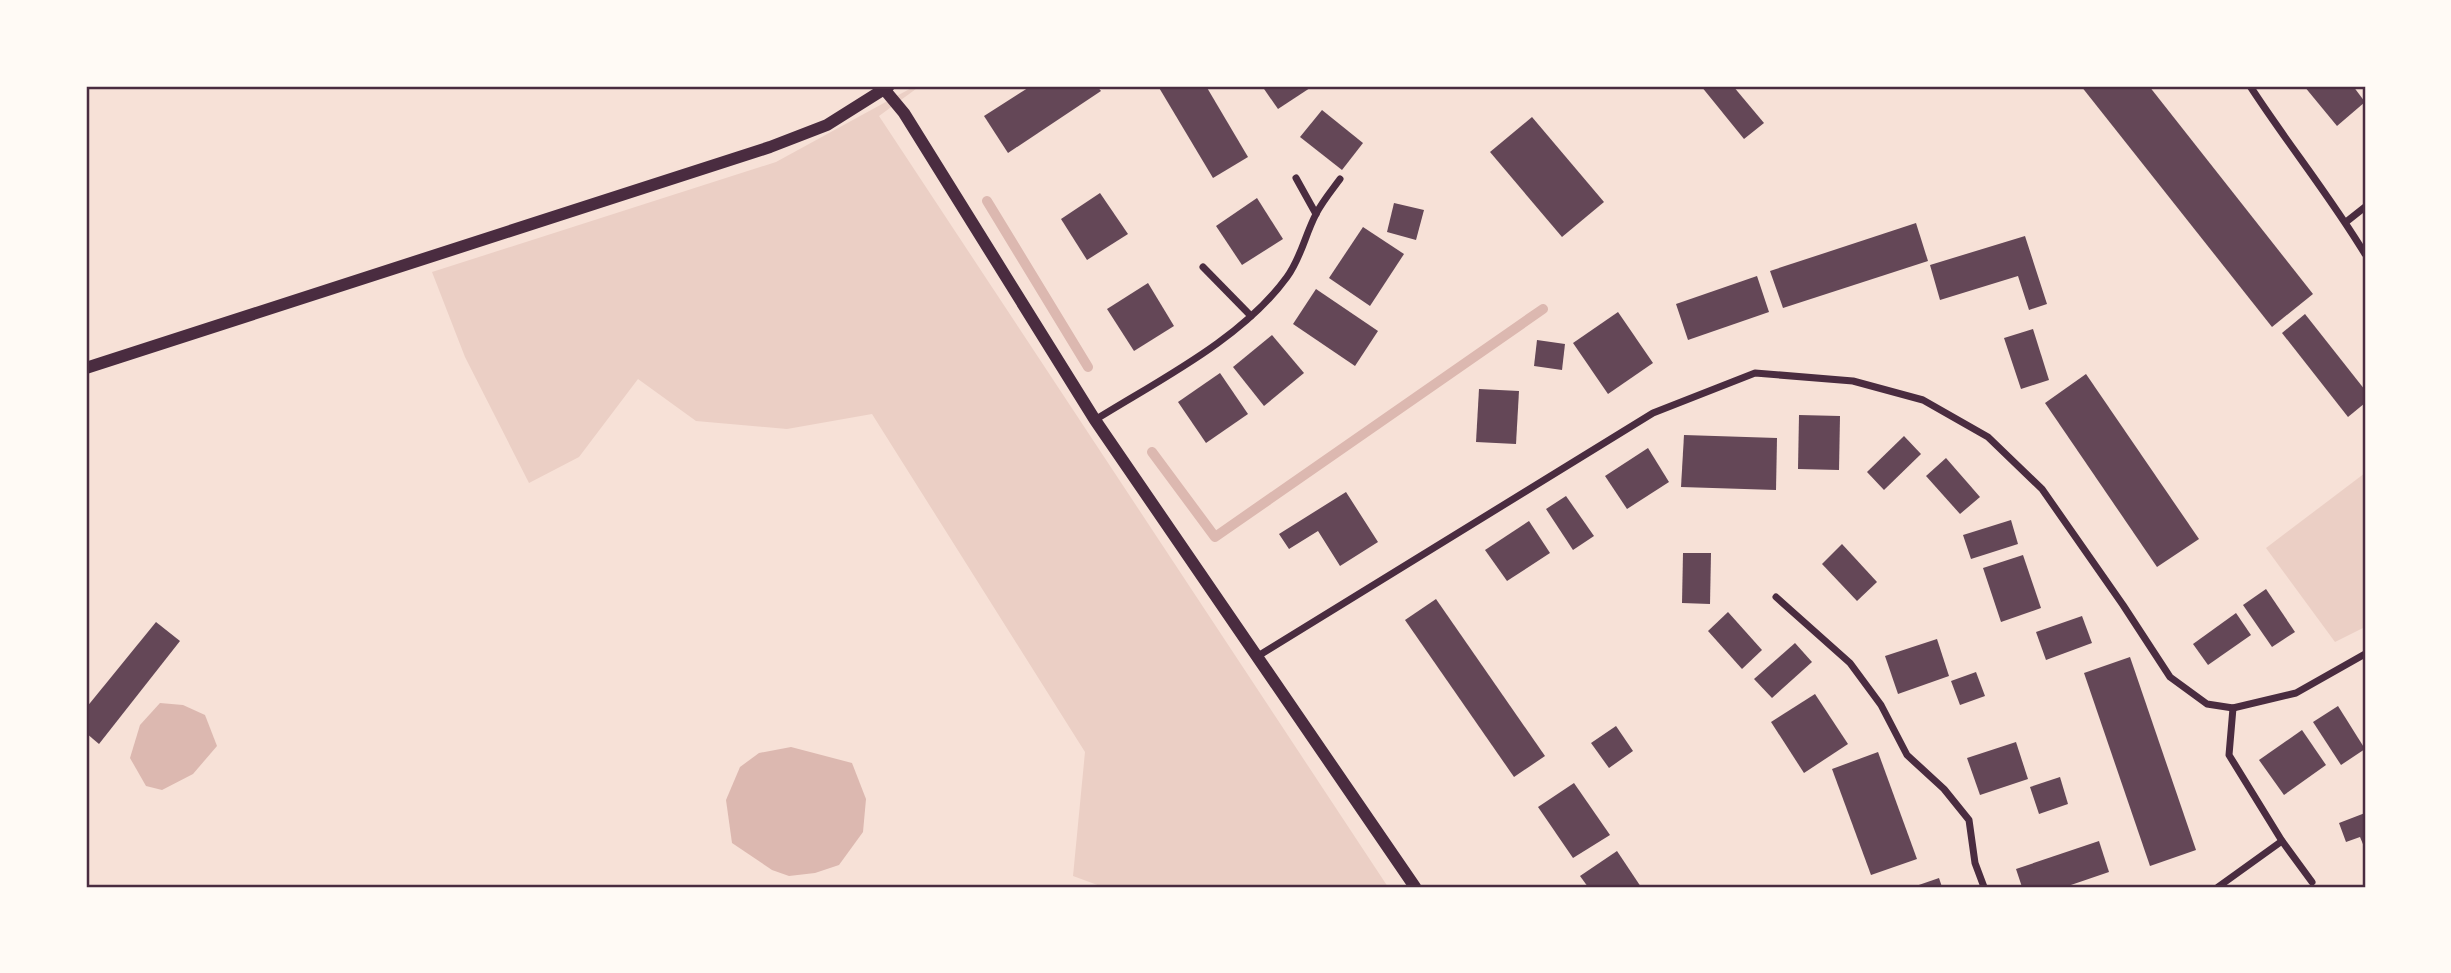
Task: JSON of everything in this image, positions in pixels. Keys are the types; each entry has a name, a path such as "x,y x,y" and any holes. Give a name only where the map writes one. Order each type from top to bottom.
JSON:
{"street":[{"path":"2250,86 2290,147 2346,222 2365,254"},
{"path":"86,368 770,147 827,125 886,87 1094,419 1415,887"},
{"path":"1296,178 1316,214"},
{"path":"1094,419 1187,363 1251,316 1287,278 1301,253 1316,214 1340,178"},
{"path":"2346,222 2365,207"},
{"path":"1203,267 1251,316"},
{"path":"1258,656 1653,413 1755,373 1853,381 1923,400 1989,437 2042,489 2170,677 2207,704 2233,708 2297,693 2365,654"},
{"path":"1776,597 1850,663 1881,705 1907,755 1944,789 1969,820 1975,863 1984,887"},
{"path":"2233,708 2229,755 2282,841 2312,882"},
{"path":"2218,887 2282,841"}],"shaded area":[{"path":"915,86 920,86 879,116 1388,887 1103,887 1073,876 1085,752 872,414 787,429 696,421 638,379 579,457 529,483 465,357 432,272 776,162"},
{"path":"2365,473 2365,627 2335,642 2266,548"},
{"path":"160,703 183,705 205,715 217,746 193,774 162,790 146,786 130,758 140,725"},
{"path":"791,747 852,763 866,799 863,832 839,865 815,873 789,876 772,870 732,843 726,800 740,767 759,753"}],"building":[{"path":"1031,86 1097,86 1101,91 1008,153 984,116"},
{"path":"1158,86 1206,86 1248,157 1213,178"},
{"path":"1262,86 1313,86 1278,109"},
{"path":"1701,86 1733,86 1764,123 1744,139"},
{"path":"2081,86 2149,86 2313,294 2272,327"},
{"path":"2304,86 2353,86 2365,102 2337,126"},
{"path":"1322,110 1363,143 1342,170 1300,137"},
{"path":"1532,117 1604,202 1562,237 1490,152"},
{"path":"1100,193 1128,234 1087,260 1061,219"},
{"path":"1257,198 1283,239 1242,265 1216,226"},
{"path":"1394,203 1424,210 1416,240 1387,232"},
{"path":"1916,223 1928,261 1783,308 1770,271"},
{"path":"1363,227 1404,254 1370,306 1329,278"},
{"path":"2025,236 2047,304 2029,310 2018,276 1940,300 1930,265"},
{"path":"1757,276 1769,312 1688,340 1676,304"},
{"path":"1148,283 1174,326 1134,351 1107,309"},
{"path":"1316,289 1378,331 1355,366 1293,324"},
{"path":"1618,312 1653,363 1608,394 1573,343"},
{"path":"2305,314 2365,390 2365,403 2348,417 2282,333"},
{"path":"2033,329 2049,380 2021,389 2004,338"},
{"path":"1272,335 1304,373 1264,406 1233,367"},
{"path":"1537,340 1565,344 1562,370 1534,366"},
{"path":"1220,373 1248,414 1206,443 1178,402"},
{"path":"2086,374 2199,539 2157,567 2045,403"},
{"path":"1479,389 1519,391 1516,444 1476,442"},
{"path":"1799,415 1840,416 1839,470 1798,469"},
{"path":"1684,435 1777,438 1776,490 1681,487"},
{"path":"1904,436 1921,454 1884,490 1867,472"},
{"path":"1648,448 1669,482 1627,509 1605,476"},
{"path":"1946,458 1980,497 1960,514 1926,476"},
{"path":"1346,492 1378,542 1340,566 1318,531 1289,549 1279,534"},
{"path":"1566,496 1594,536 1573,550 1546,509"},
{"path":"2011,520 2018,544 1971,559 1963,535"},
{"path":"1529,521 1550,553 1507,581 1485,550"},
{"path":"1842,544 1877,582 1857,601 1822,564"},
{"path":"1683,553 1711,553 1710,604 1682,603"},
{"path":"2023,555 2041,608 2001,622 1983,568"},
{"path":"2266,589 2295,632 2272,647 2243,605"},
{"path":"1436,599 1545,756 1514,777 1405,620"},
{"path":"1728,612 1762,650 1742,669 1708,631"},
{"path":"2236,613 2251,635 2208,665 2193,644"},
{"path":"2082,616 2092,643 2046,660 2036,632"},
{"path":"156,622 180,641 99,744 86,733 86,708"},
{"path":"1937,639 1949,676 1898,694 1885,656"},
{"path":"1795,643 1812,662 1772,698 1754,679"},
{"path":"2130,657 2196,850 2150,866 2084,673"},
{"path":"1976,672 1985,696 1960,705 1951,681"},
{"path":"1815,694 1848,744 1804,773 1771,722"},
{"path":"2338,706 2365,749 2341,765 2313,722"},
{"path":"1616,726 1633,751 1609,768 1591,743"},
{"path":"2302,730 2326,765 2284,795 2259,760"},
{"path":"2016,742 2028,779 1980,795 1967,758"},
{"path":"1878,752 1917,859 1871,875 1832,769"},
{"path":"2060,777 2068,804 2039,814 2030,787"},
{"path":"1574,783 1610,835 1573,858 1538,807"},
{"path":"2365,813 2365,849 2360,837 2346,842 2339,823"},
{"path":"2099,841 2109,872 2065,887 2022,887 2016,869"},
{"path":"1617,851 1641,887 1588,887 1580,876"},
{"path":"1939,878 1942,887 1913,887"}],"waterway":[{"path":"987,201 1088,367"},
{"path":"1152,452 1215,537 1543,309"}]}
